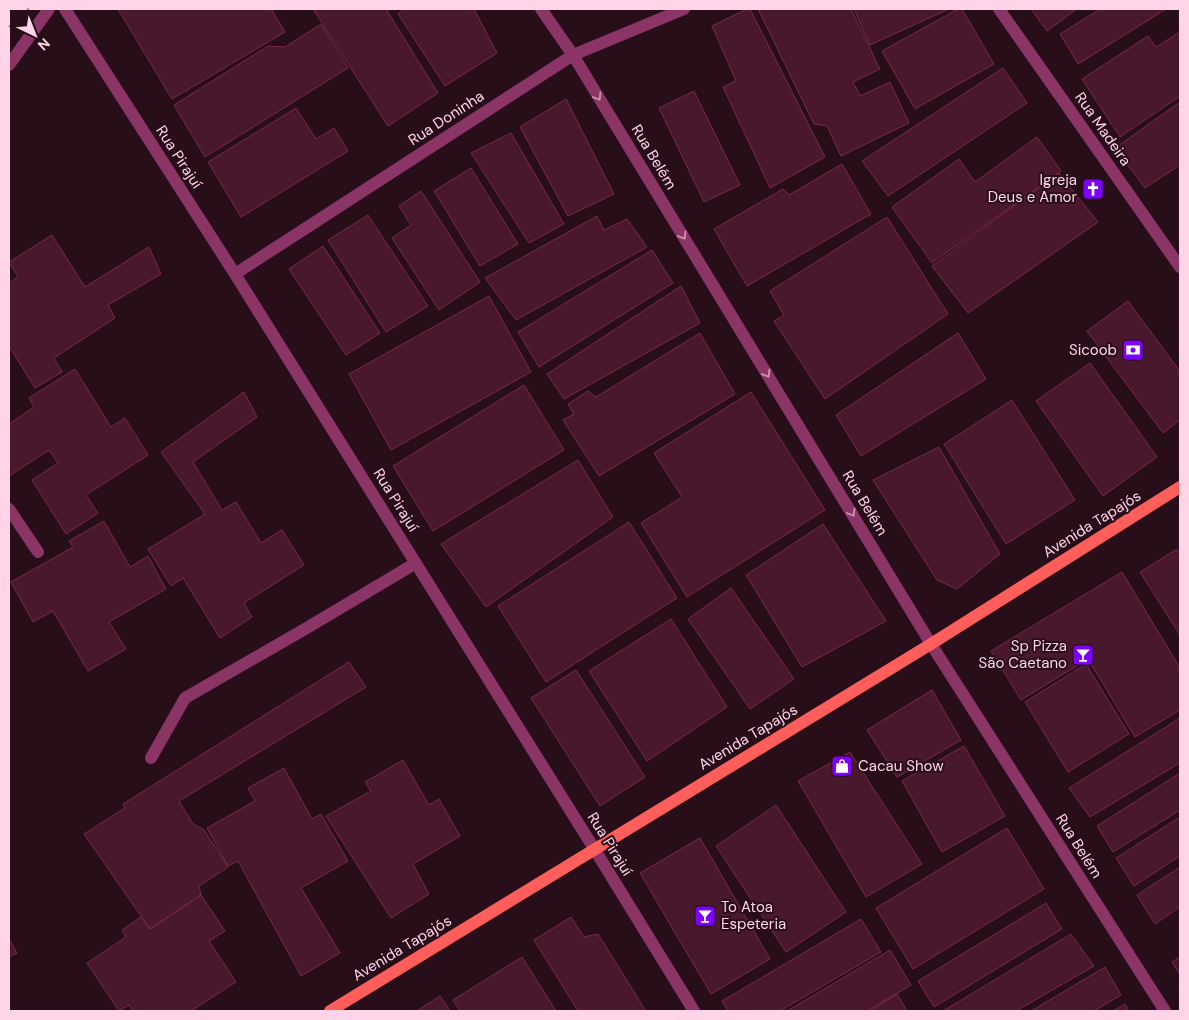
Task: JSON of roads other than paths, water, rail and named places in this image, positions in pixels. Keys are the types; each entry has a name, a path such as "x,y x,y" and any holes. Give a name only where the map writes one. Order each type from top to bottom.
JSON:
{"main road":[{"name":"Avenida Tapajós","path":"330,1011 931,644 1180,487"}],"street":[{"path":"9,65 49,9"},
{"name":"Rua Pirajuí","path":"65,9 235,274 694,1011"},
{"name":"Rua Belém","path":"541,9 573,55 931,644 1165,1011"},
{"name":"Rua Doninha","path":"235,274 573,55 684,9"},
{"name":"Rua Madeira","path":"1000,9 1180,267"},
{"path":"9,509 38,552"},
{"path":"151,758 186,698 305,630 416,563"}],"place":[{"name":"Igreja Deus e Amor","path":"1093,189"},
{"name":"Sicoob","path":"1133,350"},
{"name":"Sp Pizza São Caetano","path":"1083,655"},
{"name":"Cacau Show","path":"842,766"},
{"name":"To Atoa Espeteria","path":"705,916"}]}
